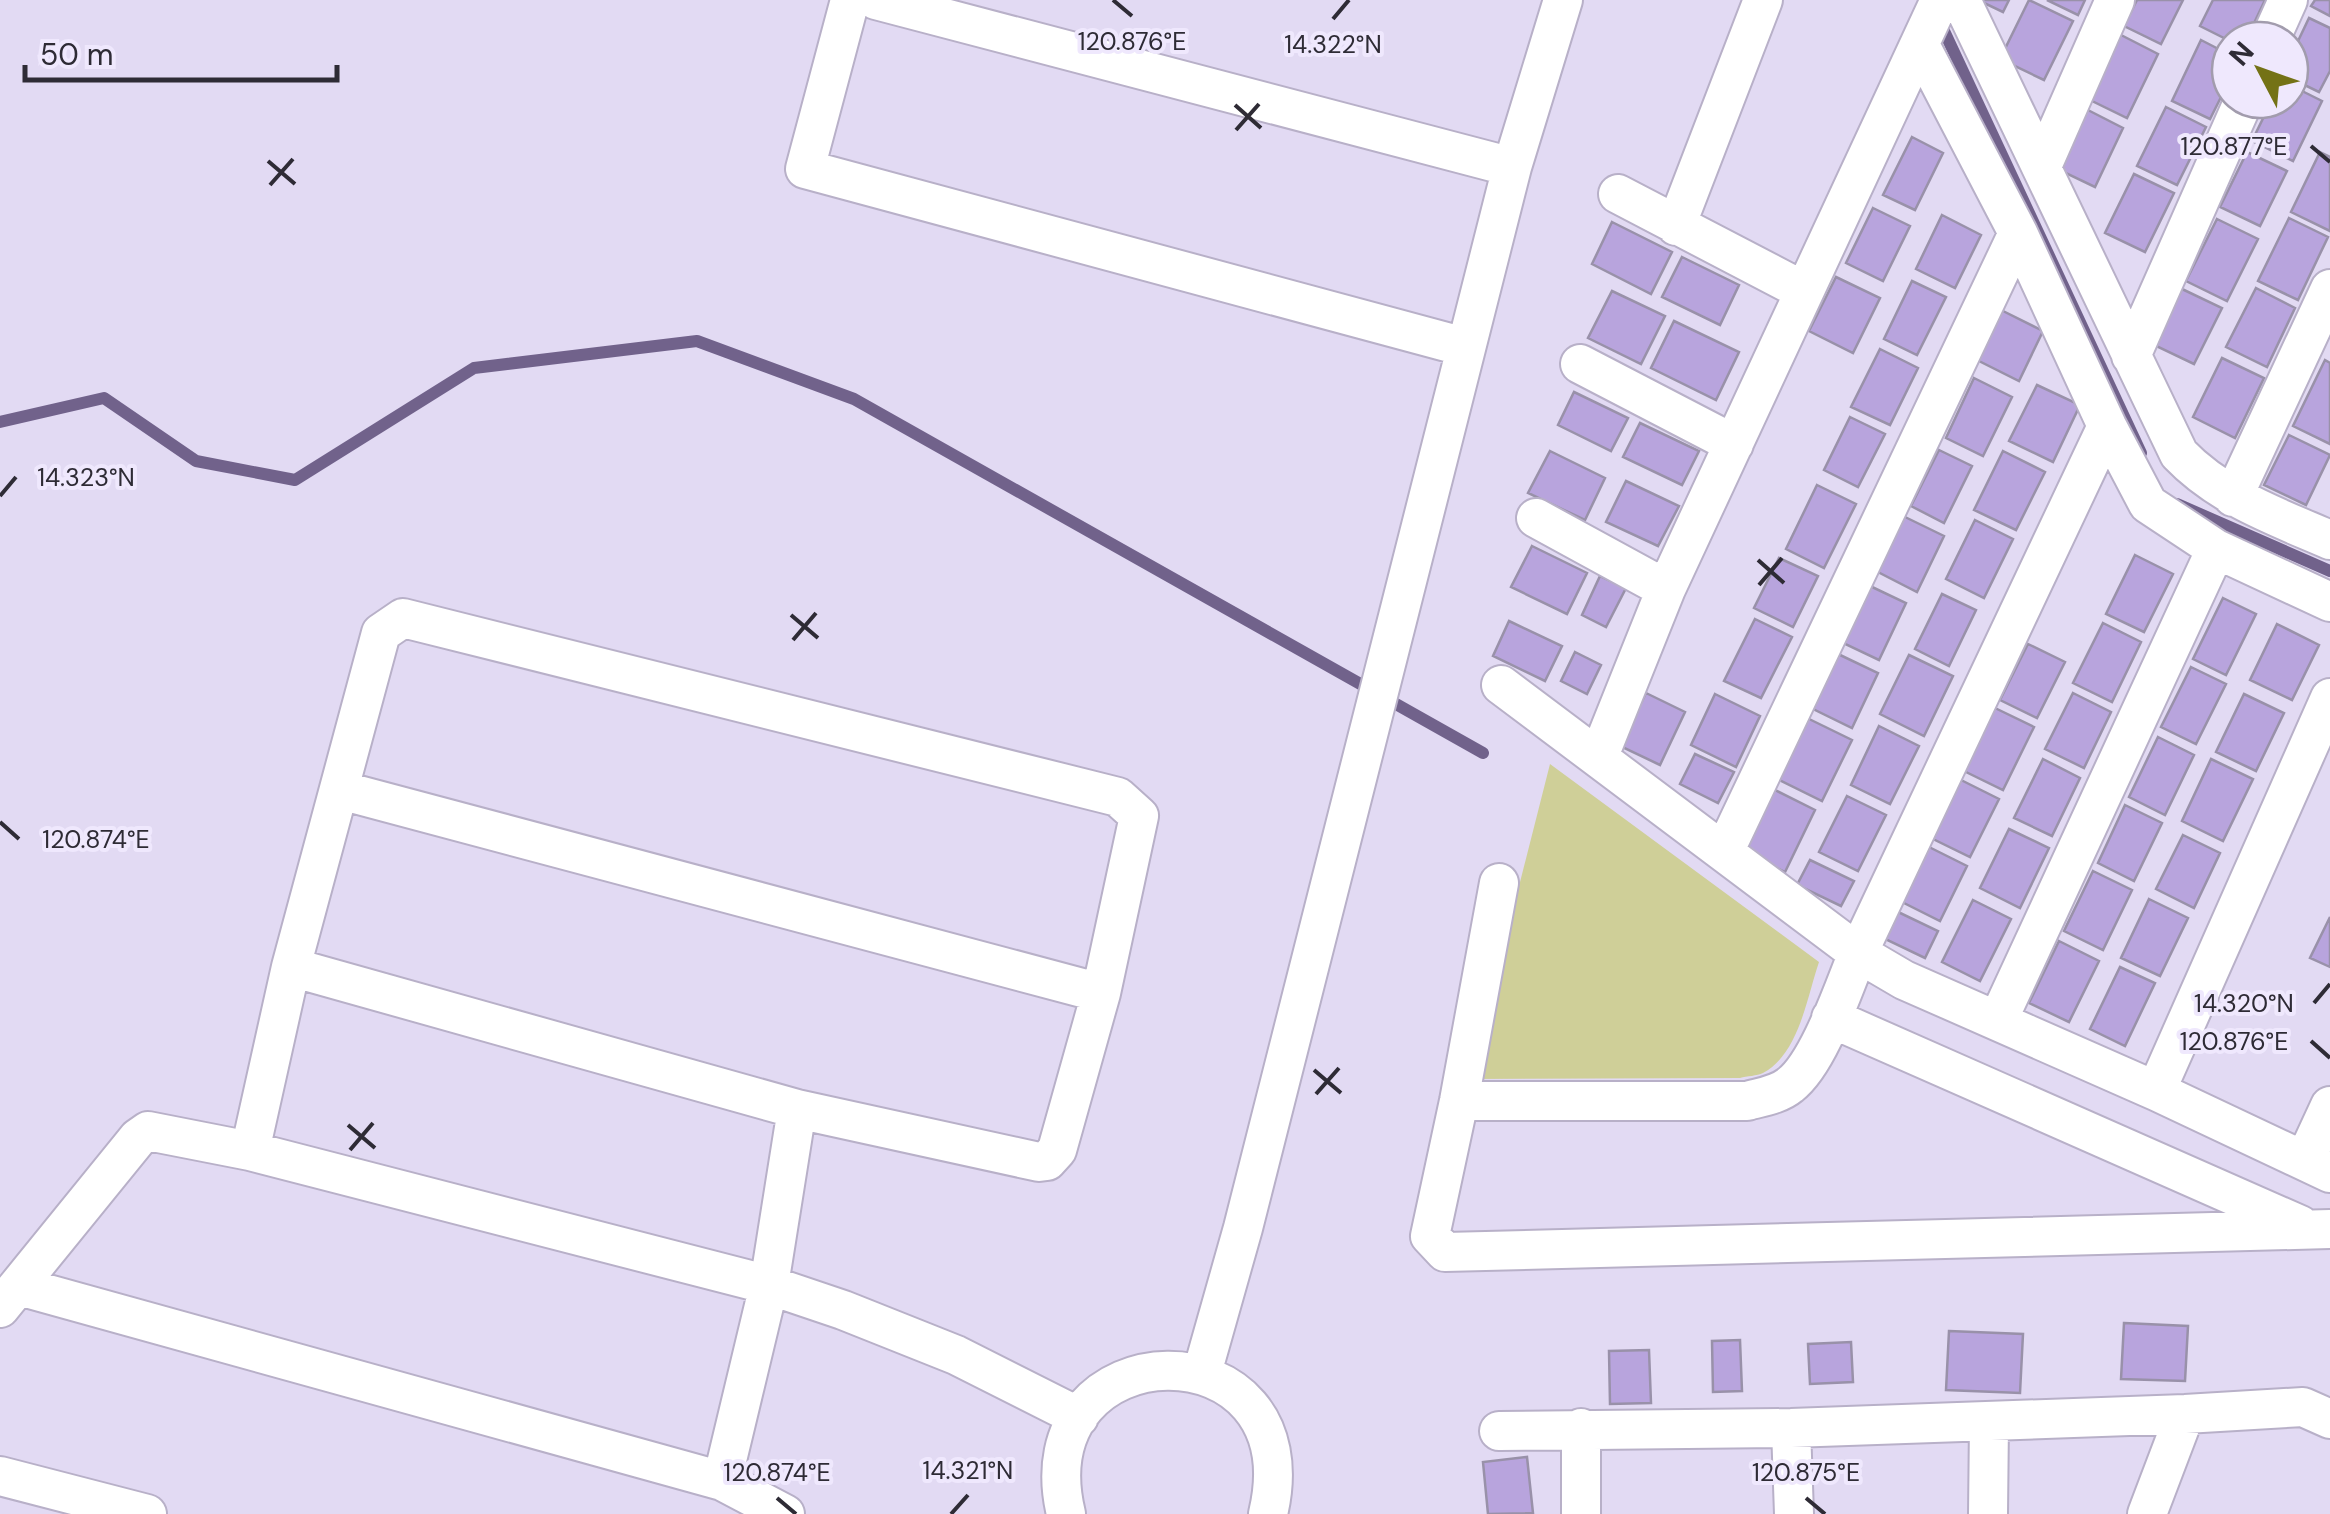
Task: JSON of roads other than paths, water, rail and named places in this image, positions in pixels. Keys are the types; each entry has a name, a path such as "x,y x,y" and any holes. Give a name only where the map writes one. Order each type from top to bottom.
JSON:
{"street":[{"path":"850,0 805,169 1465,346"},
{"path":"876,0 1512,167"},
{"path":"1202,1373 1243,1228 1512,167 1563,0"},
{"path":"1676,226 1764,0"},
{"path":"1961,0 2179,454 2194,470 2234,498 2330,540"},
{"path":"2042,166 2115,0"},
{"path":"1932,18 2018,232 2107,426 2148,504 2216,549 2330,602"},
{"path":"1599,756 1666,589 1932,18"},
{"path":"2131,356 2235,120"},
{"path":"1618,194 1804,291"},
{"path":"1724,852 2018,232"},
{"path":"2234,498 2330,289"},
{"path":"1580,364 1734,444"},
{"path":"1459,1101 1746,1101 1770,1096 1791,1085 1806,1067 1832,1018 1858,953 2107,426"},
{"path":"1536,518 1666,589"},
{"path":"1998,1020 2216,549"},
{"path":"250,1151 291,967 381,634 403,618 1118,797 1139,816 1101,994 1057,1150 1047,1161 797,1109 291,967"},
{"path":"1501,685 1858,953 1904,980 2318,1167 2330,1106"},
{"path":"2156,1091 2330,698"},
{"path":"340,790 1101,994"},
{"path":"1499,883 1430,1236 1445,1252 2320,1229"},
{"path":"1832,1018 2320,1229"},
{"path":"722,1481 769,1285 797,1109"},
{"path":"785,1514 722,1481 10,1297 138,1138 148,1131 250,1151 769,1285 956,1355 1078,1417"},
{"path":"1066,1514 1060,1486 1061,1455 1078,1417 1092,1400 1117,1382 1146,1371 1178,1369 1202,1373 1238,1394 1260,1420 1273,1452 1275,1486 1268,1514"},
{"path":"1499,1431 1790,1428 2303,1407 2330,1419"},
{"path":"2147,1514 2184,1414"},
{"path":"1988,1514 1989,1422"},
{"path":"1581,1514 1582,1428"},
{"path":"1790,1428 1794,1514"},
{"path":"0,1476 148,1514"}],"waterway":[{"path":"1938,18 2141,453"},
{"path":"0,422 104,398 196,461 295,480 474,368 697,341 854,399 1483,753"},
{"path":"2177,504 2330,571"}]}
